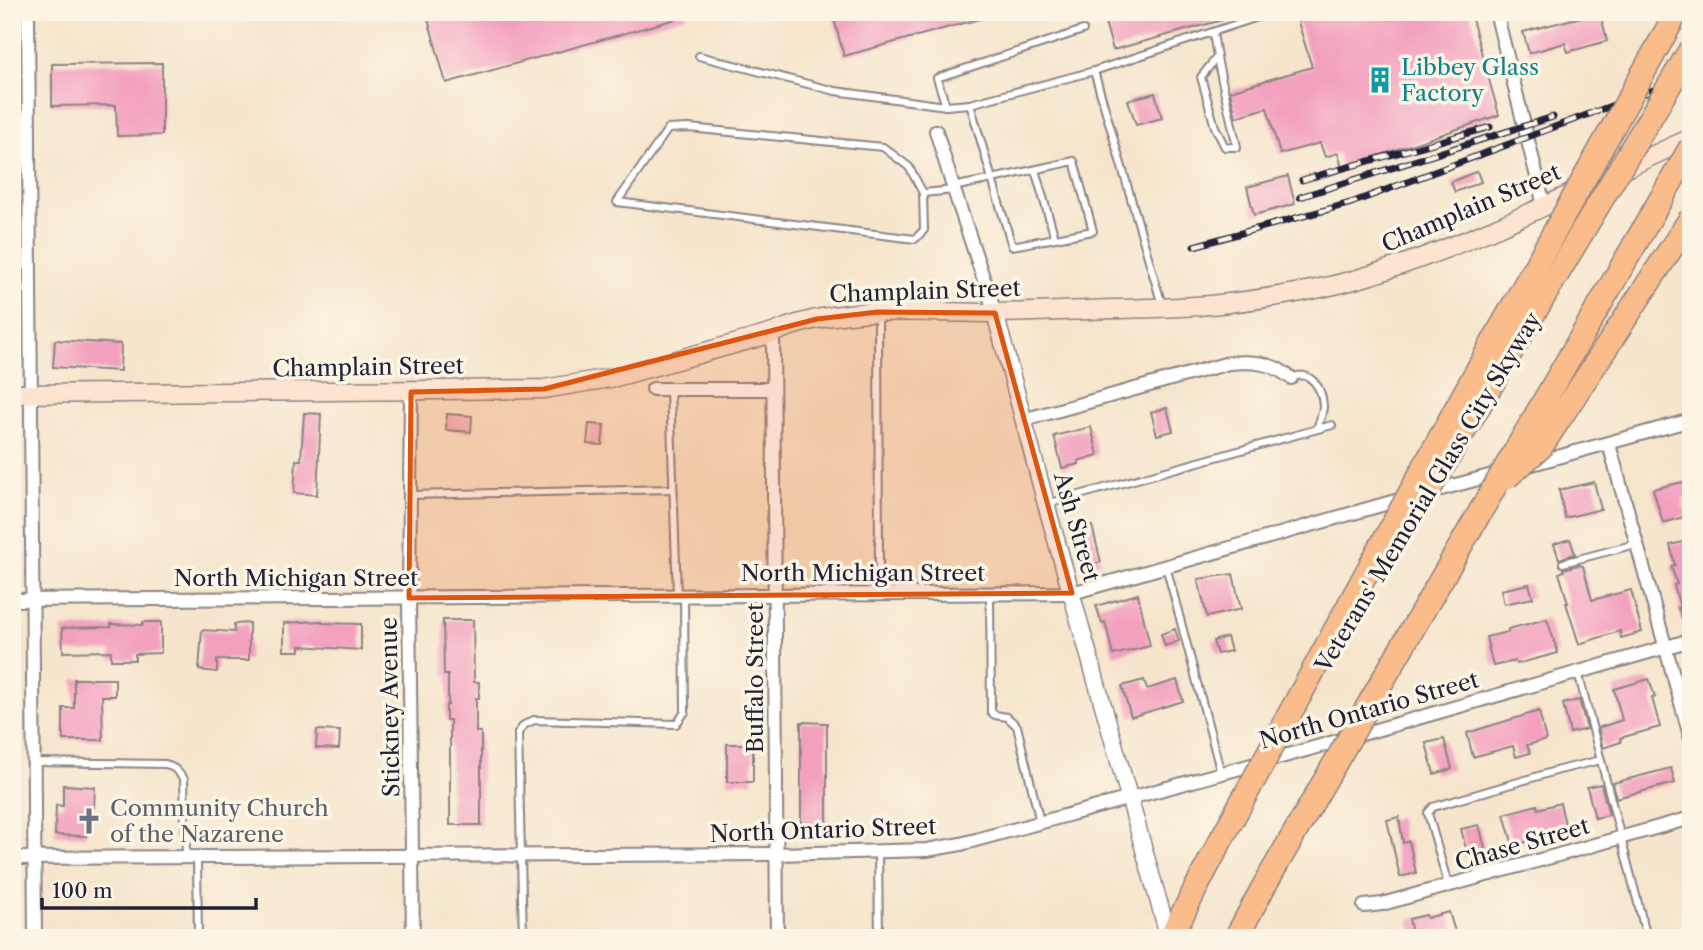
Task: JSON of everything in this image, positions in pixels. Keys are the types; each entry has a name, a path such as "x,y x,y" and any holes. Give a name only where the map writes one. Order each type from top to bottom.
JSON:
{"highway":[{"path":"1222,838 1469,384 1677,12"},
{"name":"Veterans' Memorial Glass City Skyway","path":"1169,938 1222,838 1691,48"},
{"path":"1236,938 1691,147"},
{"path":"1492,491 1541,447 1691,218"}],"main road":[{"name":"Champlain Street","path":"21,394 544,390 584,384 817,319 878,312 995,313 1218,304 1251,299 1301,291 1379,273 1476,236 1691,138"}],"street":[{"path":"28,12 21,394 32,600 35,938"},
{"path":"1496,12 1544,205"},
{"name":"Ash Street","path":"936,131 995,313 1169,938"},
{"name":"Buffalo Street","path":"773,333 777,938"},
{"path":"1023,419 1229,363 1252,361 1267,364 1291,378"},
{"path":"653,389 774,389"},
{"name":"Stickney Avenue","path":"411,392 409,598 413,938"},
{"name":"North Michigan Street","path":"12,600 1072,593 1691,420"},
{"path":"1609,444 1691,739"},
{"name":"North Ontario Street","path":"12,858 777,854 927,850 961,844 1221,773 1691,640"},
{"name":"Chase Street","path":"1364,906 1382,904 1691,818"}],"lane":[{"path":"699,56 835,91 946,106 970,104 1094,71 1273,12"},
{"path":"946,106 937,78 1083,30"},
{"path":"1213,33 1237,147 1225,147 1215,127 1201,78 1217,57"},
{"path":"1094,71 1162,307"},
{"path":"923,193 953,188 992,179 1035,170 1074,161 1093,231 1012,246 992,179 970,104"},
{"path":"668,128 883,147 909,167 923,193 924,230 915,239 617,202 668,128"},
{"path":"1035,170 1055,238"},
{"path":"877,594 878,312"},
{"path":"1291,378 1300,374 1307,375 1315,382 1323,406 1317,429"},
{"path":"523,938 518,733 524,725 534,720 676,724 685,712 670,389"},
{"path":"1046,504 1332,425"},
{"path":"410,495 673,489"},
{"path":"1563,563 1636,544"},
{"path":"1166,566 1221,773"},
{"path":"990,593 991,712 1007,718 1017,726 1040,822"},
{"path":"1578,672 1647,938"},
{"path":"1448,886 1428,813 1433,807 1559,769 1601,761"},
{"path":"34,762 166,764 175,769 184,779 198,938"},
{"path":"878,850 879,938"}],"highlighted area":[{"path":"878,312 995,313 1072,593 409,598 411,392 544,389 817,319"}],"building":[{"path":"426,12 686,12 687,16 446,83"},
{"path":"832,12 990,12 990,16 844,56"},
{"path":"1102,12 1236,12 1237,16 1113,50"},
{"name":"Libbey Glass Factory","path":"1295,12 1470,12 1499,115 1342,168 1338,153 1325,157 1320,143 1280,154 1267,108 1236,117 1230,91 1312,67"},
{"path":"1600,12 1607,41 1568,52 1565,43 1529,53 1523,32"},
{"path":"162,63 162,135 117,136 116,105 52,106 52,64"},
{"path":"1155,93 1162,118 1136,125 1128,100"},
{"path":"1477,171 1481,182 1455,192 1451,182"},
{"path":"1288,176 1295,204 1254,215 1247,187"},
{"path":"55,340 121,344 120,371 53,367"},
{"path":"1167,408 1173,431 1157,435 1151,412"},
{"path":"304,413 321,414 317,495 294,493 296,460 301,460"},
{"path":"447,414 472,416 471,432 446,430"},
{"path":"589,424 604,425 602,445 587,444"},
{"path":"1091,427 1098,455 1062,468 1054,436"},
{"path":"1691,480 1691,498 1682,500 1687,516 1663,523 1653,489"},
{"path":"1594,482 1601,509 1565,518 1559,490"},
{"path":"1092,526 1101,562 1085,566 1076,530"},
{"path":"1570,539 1575,554 1559,559 1554,544"},
{"path":"1691,540 1691,631 1687,632 1678,608 1674,585 1677,584 1671,566 1675,565 1670,545"},
{"path":"1583,566 1592,600 1631,590 1642,632 1621,638 1620,631 1579,644 1559,573 1564,571 1563,569"},
{"path":"1233,574 1241,609 1207,617 1198,579"},
{"path":"1529,584 1533,598 1504,604 1501,590"},
{"path":"1138,594 1150,646 1113,655 1105,622 1102,623 1096,606"},
{"path":"1547,619 1558,653 1516,664 1515,661 1493,666 1486,637"},
{"path":"443,620 473,620 474,682 479,682 476,732 481,732 481,825 450,825 450,720 446,720 448,675 444,675"},
{"path":"322,621 361,624 361,650 300,646 300,651 284,651 284,623"},
{"path":"143,622 161,622 161,653 135,654 135,660 111,660 111,651 63,652 62,628 111,627 111,624 143,625"},
{"path":"249,623 249,660 217,660 217,672 199,670 202,630 234,632 234,624"},
{"path":"1175,629 1179,641 1165,646 1161,634"},
{"path":"1227,637 1231,651 1217,654 1213,641"},
{"path":"74,679 115,679 115,696 102,696 103,740 63,740 63,708 74,708"},
{"path":"1649,679 1660,727 1620,738 1621,742 1603,748 1598,728 1622,720 1614,689"},
{"path":"1144,680 1147,689 1177,680 1183,701 1131,717 1122,686"},
{"path":"1579,700 1587,729 1570,733 1563,704"},
{"path":"1539,711 1546,740 1527,745 1530,753 1516,757 1513,746 1473,757 1467,733"},
{"path":"801,722 827,723 827,823 801,823"},
{"path":"317,730 340,731 339,749 316,748"},
{"path":"1444,739 1452,769 1434,774 1426,743"},
{"path":"727,744 753,744 753,782 727,782"},
{"path":"1671,768 1675,783 1616,798 1613,783"},
{"path":"1601,784 1609,815 1595,818 1587,787"},
{"path":"63,785 95,787 94,807 87,806 86,836 55,835 56,805 63,806"},
{"path":"1560,803 1566,828 1544,833 1545,836 1513,846 1504,814 1537,805 1538,809"},
{"path":"1399,817 1403,843 1409,841 1416,873 1400,877 1387,820"},
{"path":"1479,825 1486,852 1468,856 1461,829"},
{"path":"1449,912 1456,935 1445,938 1413,938 1409,919 1426,915 1427,918"}],"railway":[{"path":"1194,246 1351,203 1691,76"},
{"path":"1300,197 1553,117"},
{"path":"1302,180 1490,127"}],"place":[{"name":"Libbey Glass Factory","path":"1380,80"},
{"name":"Community Church of the Nazarene","path":"89,821"}]}
